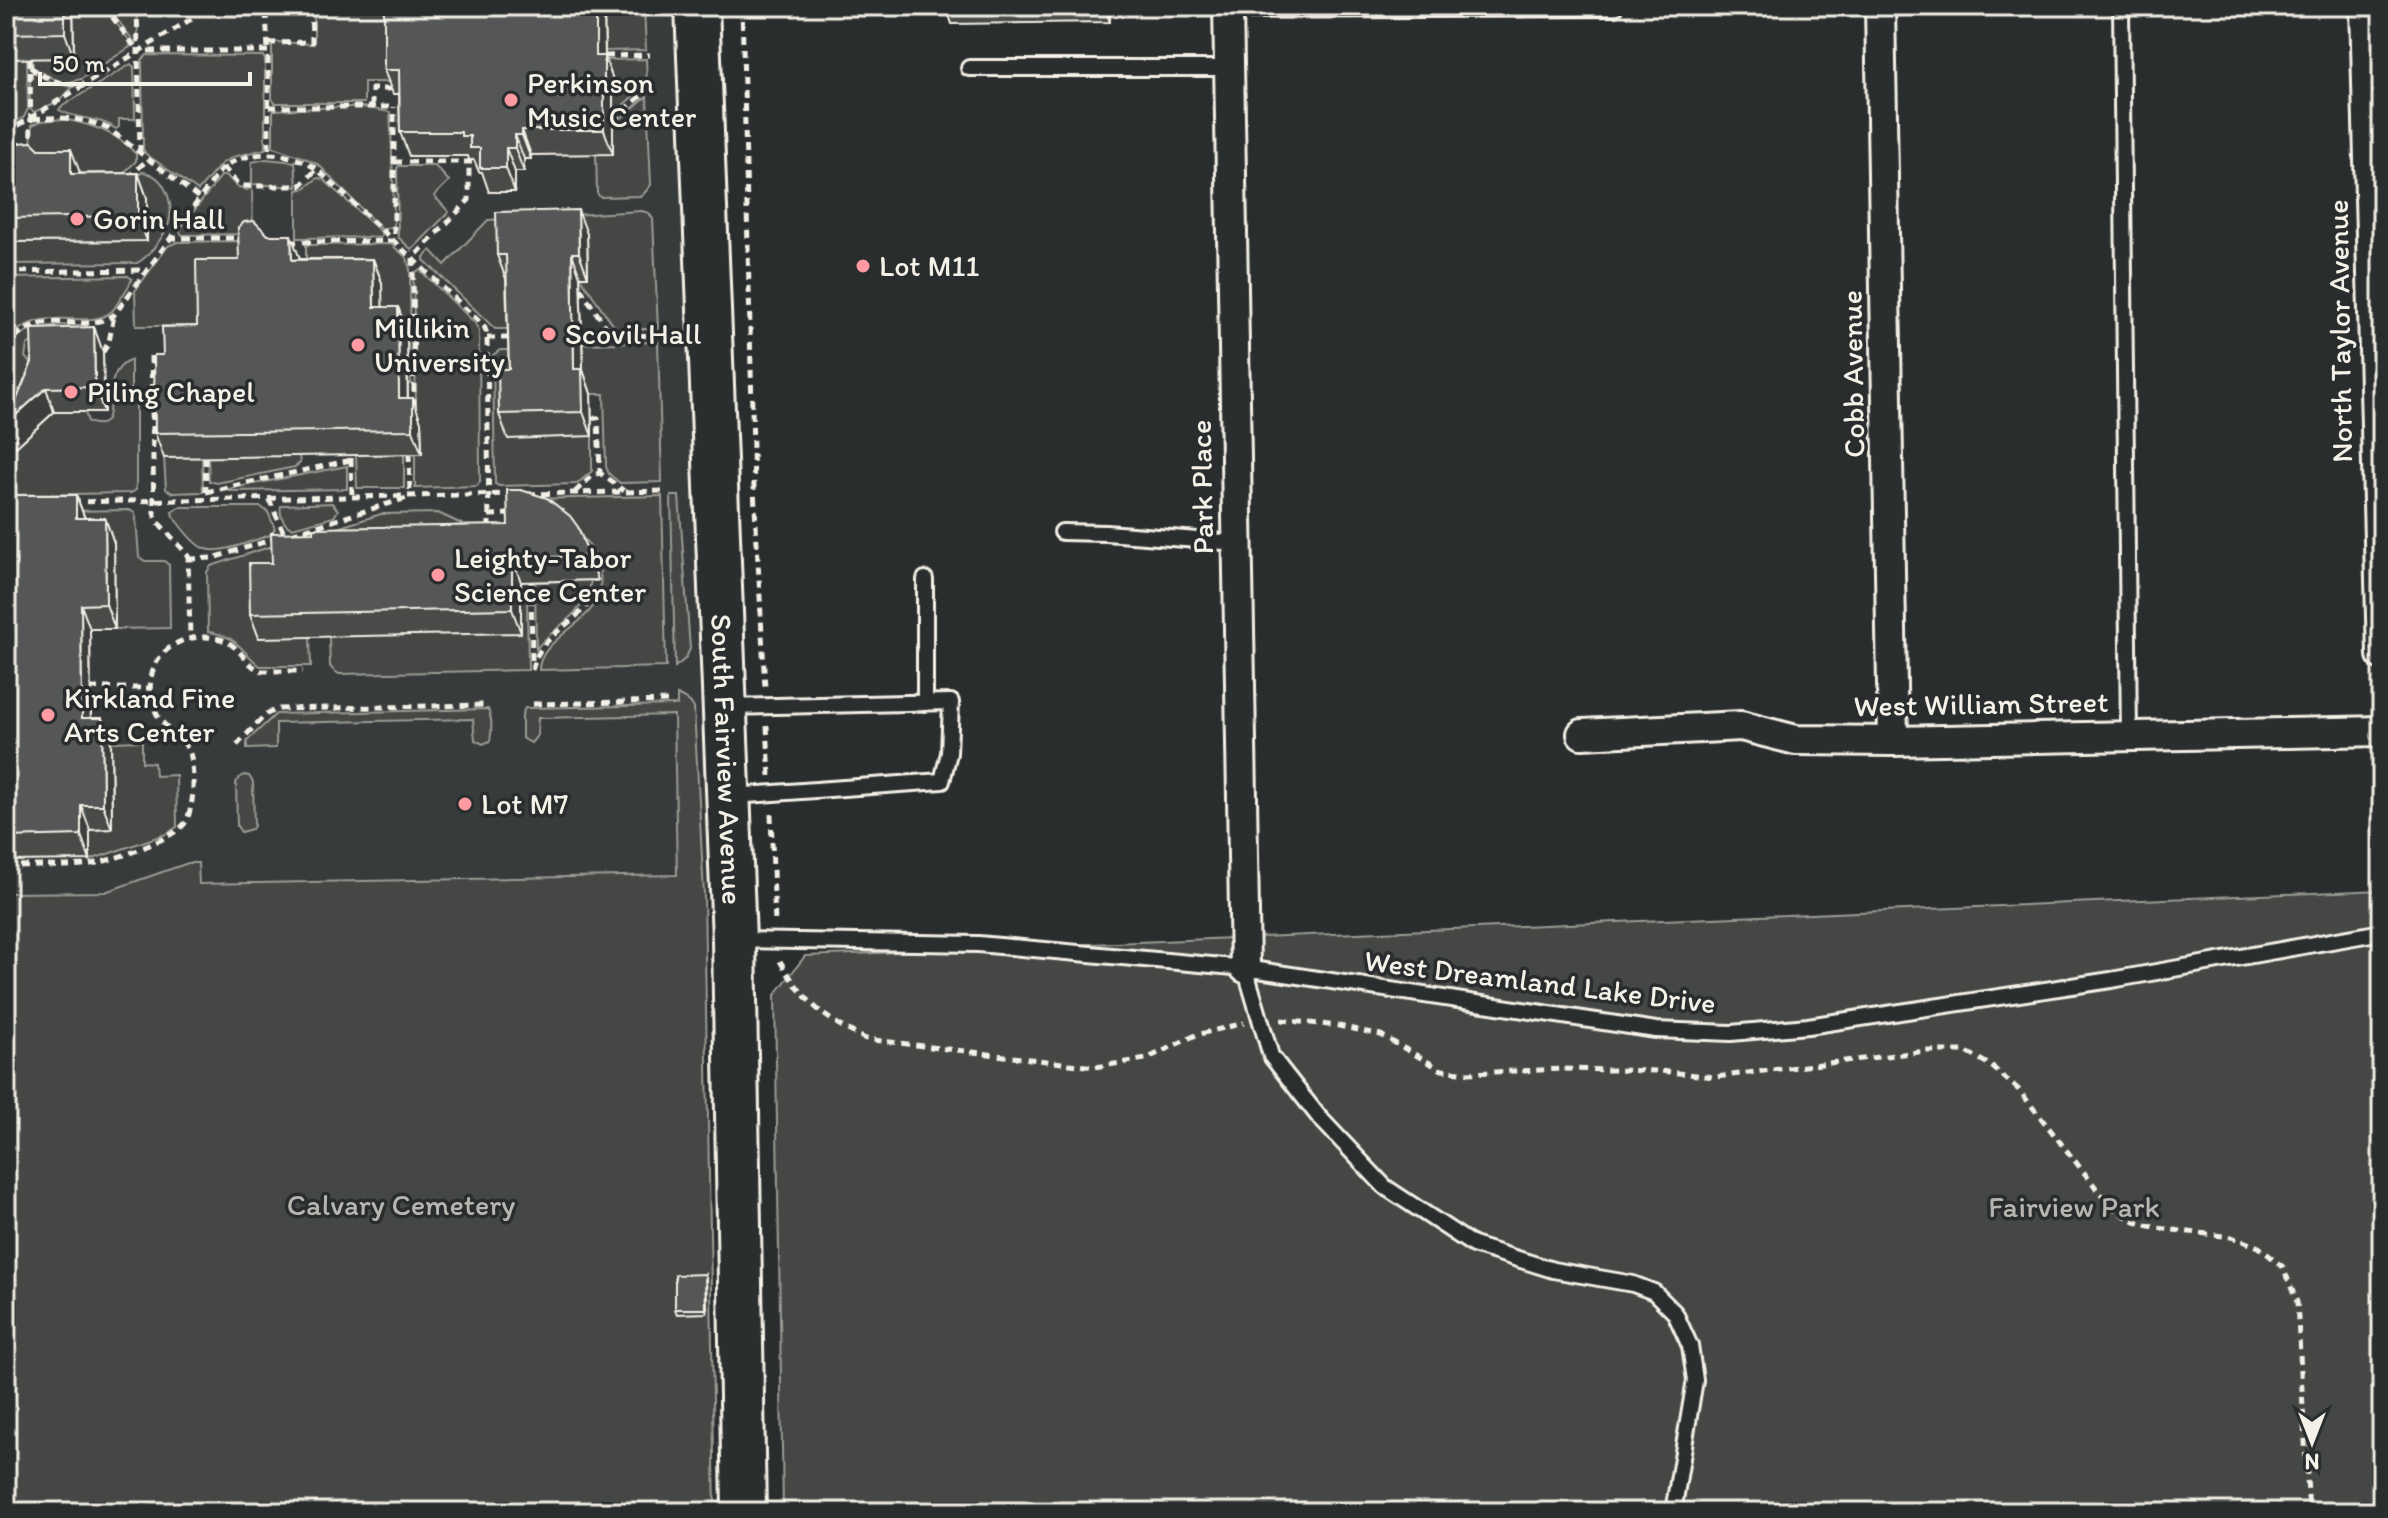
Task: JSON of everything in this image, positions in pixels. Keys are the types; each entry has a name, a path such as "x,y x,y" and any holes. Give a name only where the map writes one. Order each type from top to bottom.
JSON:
{"main road":[{"name":"South Fairview Avenue","path":"697,6 734,940 744,1512"}],"street":[{"name":"Cobb Avenue","path":"1880,6 1893,741"},
{"name":"North Taylor Avenue","path":"2365,6 2382,655"},
{"name":"Park Place","path":"1228,8 1245,968"},
{"name":"West William Street","path":"1582,734 1741,726 1796,740 1893,741 2382,731"}],"lane":[{"path":"2121,6 2129,736"},
{"path":"1228,8 1614,8"},
{"path":"969,68 1229,68"},
{"path":"1062,532 1237,543"},
{"path":"925,579 925,703"},
{"path":"725,707 951,702 949,753 942,781 728,796"},
{"name":"West Dreamland Lake Drive","path":"734,940 978,944 1245,968 1656,1030 1731,1033 1808,1026 2111,980 2382,932"},
{"path":"1245,968 1271,1056 1319,1117 1385,1187 1473,1245 1553,1270 1633,1284 1654,1292 1675,1313 1690,1346 1695,1380 1673,1512"}],"path":[{"path":"104,6 138,51"},
{"path":"137,6 140,153"},
{"path":"268,43 312,42 311,6"},
{"path":"742,6 754,489 775,904"},
{"path":"266,12 269,153"},
{"path":"6,133 193,18"},
{"path":"138,51 268,51"},
{"path":"605,56 650,55"},
{"path":"30,58 31,158"},
{"path":"30,67 53,81 85,84"},
{"path":"613,119 651,88"},
{"path":"372,107 372,89 393,89"},
{"path":"269,107 408,107"},
{"path":"394,107 394,241"},
{"path":"30,119 64,119 109,129 199,198"},
{"path":"103,352 113,329 114,315 223,167 251,155 269,153 304,161 317,169 483,324 487,338 490,538"},
{"path":"122,183 148,159"},
{"path":"394,162 479,162"},
{"path":"413,415 413,258 469,200 469,162"},
{"path":"223,167 237,183 252,187 300,186 317,169"},
{"path":"169,238 247,238"},
{"path":"281,242 394,241"},
{"path":"6,272 146,270"},
{"path":"580,288 613,336"},
{"path":"6,348 13,338 34,324 99,321 114,315"},
{"path":"582,337 662,335"},
{"path":"487,338 517,338"},
{"path":"151,356 154,512 157,521 189,559 190,637"},
{"path":"6,394 38,394"},
{"path":"592,418 598,418 600,473"},
{"path":"409,454 413,496"},
{"path":"303,455 303,470"},
{"path":"205,457 206,496"},
{"path":"206,496 351,458 352,497"},
{"path":"574,493 593,475 600,473"},
{"path":"600,473 625,492"},
{"path":"67,502 206,496 269,499 667,491"},
{"path":"189,559 213,558 413,496"},
{"path":"269,499 291,546"},
{"path":"489,515 516,514"},
{"path":"531,582 532,670 538,653 581,613 595,591 594,569 587,551"},
{"path":"6,866 90,865 168,838 184,823 192,801 191,756 180,739 156,714 150,688 154,667 174,644 190,637 207,636 230,642 256,669 303,671"},
{"path":"90,688 150,688"},
{"path":"533,704 671,701"},
{"path":"237,745 265,715 277,709 484,705"},
{"path":"784,967 805,998 821,1014 866,1039 1095,1067 1146,1059 1196,1035 1234,1024"},
{"path":"1279,1019 1381,1035 1442,1070 1469,1073 1660,1071 1715,1077 1927,1051 1965,1051 1990,1065 2019,1090 2112,1208 2135,1222 2157,1228 2231,1237 2259,1247 2283,1267 2297,1302 2309,1512"}],"shaded area":[{"name":"Millikin University","path":"6,6 697,6 727,894 6,902"}],"green space":[{"path":"73,6 103,6 130,41 130,47 81,79 63,84 33,67 32,58 74,57"},
{"path":"107,6 137,6 136,44"},
{"path":"314,6 473,6 393,82 364,82 364,103 275,103 272,99 272,46 275,42 314,44"},
{"path":"499,6 644,6 646,50 605,51 604,14"},
{"path":"147,55 263,56 265,149 233,157 221,164 198,191 146,154 143,149 142,60"},
{"path":"6,58 27,58 28,109 24,117 6,127"},
{"path":"646,59 647,84 613,114 605,60"},
{"path":"131,64 134,67 135,119 119,119 116,129 59,110 61,107"},
{"path":"33,72 52,83 73,87 57,102 34,112 30,109 30,75"},
{"path":"647,96 651,185 642,196 600,197 597,193 596,154 613,125"},
{"path":"340,107 390,112 394,226 382,230 319,165 273,147 274,110"},
{"path":"64,119 112,135 129,146 136,154 136,161 124,173 48,173 31,151 32,125"},
{"path":"266,159 295,162 297,187 252,184 252,162"},
{"path":"399,166 435,166 449,181 434,196 449,212 412,250 398,237"},
{"path":"142,172 157,178 162,184 169,199 170,215 164,234 137,263 6,264 6,242 147,241 133,182"},
{"path":"221,176 227,176 236,186 247,190 252,187 253,234 182,235 179,230"},
{"path":"318,178 323,179 381,232 381,237 297,238 297,190"},
{"path":"649,213 653,219 658,329 616,329 580,277 507,279 516,329 495,329 424,257 431,250 445,265 488,220"},
{"path":"177,242 241,242 245,284 203,326 136,326 135,291 168,246"},
{"path":"391,244 407,258 410,269 411,384 407,384 300,265 306,258 306,245"},
{"path":"420,270 475,323 479,331 480,482 477,486 415,488 415,454 422,453 421,423 414,422 413,273"},
{"path":"128,276 132,279 126,290 113,310 102,317 34,322 19,329 6,342 6,278"},
{"path":"87,325 85,329 27,345 25,357 32,365 39,389 6,390 6,358 17,337 39,328"},
{"path":"658,342 662,482 620,483 606,467 604,394 583,394 582,344"},
{"path":"500,350 517,350 592,436 592,471 577,484 495,484 493,355"},
{"path":"131,360 131,399 136,399 136,490 131,493 6,495 6,398 36,398 34,430 54,412 85,412 88,422 100,424 106,421 109,413 113,378"},
{"path":"356,454 404,454 404,488 357,488"},
{"path":"299,455 300,463 295,467 217,483 209,481 208,457"},
{"path":"202,457 203,492 173,493 166,489 164,458"},
{"path":"347,466 347,489 228,489"},
{"path":"662,496 666,667 539,670 548,648 594,605 600,578 592,551 581,536 531,499"},
{"path":"671,496 679,496 690,649 685,659 675,667"},
{"path":"332,503 338,510 334,517 292,528 281,516 281,506"},
{"path":"179,507 261,507 268,512 275,529 270,535 246,543 210,550 186,534 173,516 172,512"},
{"path":"6,512 134,512 136,518 139,557 145,561 164,561 169,565 170,628 115,629"},
{"path":"438,513 464,525 312,536 381,514"},
{"path":"273,547 310,637 311,666 260,666 226,636 208,632 207,572 211,566"},
{"path":"591,580 589,591 577,610 536,649 535,582"},
{"path":"527,595 528,670 339,674 330,666 329,637"},
{"name":"Calvary Cemetery","path":"677,695 694,708 704,895 715,1512 6,1512 6,893 105,892 188,863 198,863 199,884 677,875 674,715 538,718 537,736 531,743 522,738 522,714 525,708 677,705"},
{"path":"488,709 491,737 483,744 475,740 473,719 276,723 276,748 247,749 247,741 276,714"},
{"path":"142,741 142,762 154,763 155,776 176,775 177,827 166,834 90,860 90,830 112,829 111,742"},
{"path":"244,775 253,782 254,826 241,832 237,826 236,783"},
{"name":"Fairview Park","path":"2382,890 2382,1512 783,1512 775,995 805,956"}],"building":[{"path":"6,6 65,6 65,33 6,34"},
{"name":"Perkinson Music Center","path":"384,6 596,6 596,56 604,56 604,130 522,130 522,135 515,135 515,148 506,148 506,168 480,168 480,148 470,148 470,136 461,136 461,132 400,132 399,70 384,70"},
{"path":"946,6 1049,6 946,7"},
{"path":"32,142 39,149 71,149 71,174 138,173 138,216 6,218 6,149 12,149 17,143"},
{"name":"Scovil Hall","path":"578,210 579,253 572,253 574,369 582,369 583,412 499,414 498,369 509,369 506,255 497,255 496,212"},
{"path":"254,221 268,235 291,235 292,260 373,259 374,307 398,307 399,398 413,398 413,430 155,433 154,355 163,355 162,327 197,326 196,260 239,260 238,228 244,222"},
{"path":"94,327 95,387 46,388 7,423 32,362 31,329"},
{"name":"Leighty-Tabor Science Center","path":"507,490 521,490 547,498 570,516 578,527 589,556 512,558 512,609 250,614 249,563 272,563 271,533 313,532 313,528 508,525"},
{"name":"Kirkland Fine Arts Center","path":"6,495 76,495 76,518 105,518 106,604 81,605 82,718 102,718 103,805 81,805 81,835 6,837"},
{"path":"705,1274 706,1309 675,1309 675,1275"}],"place":[{"name":"Perkinson Music Center","path":"511,100"},
{"name":"Gorin Hall","path":"77,219"},
{"name":"Lot M11","path":"863,266"},
{"name":"Scovil Hall","path":"549,334"},
{"name":"Millikin University","path":"358,345"},
{"name":"Piling Chapel","path":"71,392"},
{"name":"Leighty-Tabor Science Center","path":"438,575"},
{"name":"Kirkland Fine Arts Center","path":"48,715"},
{"name":"Lot M7","path":"465,804"}]}
